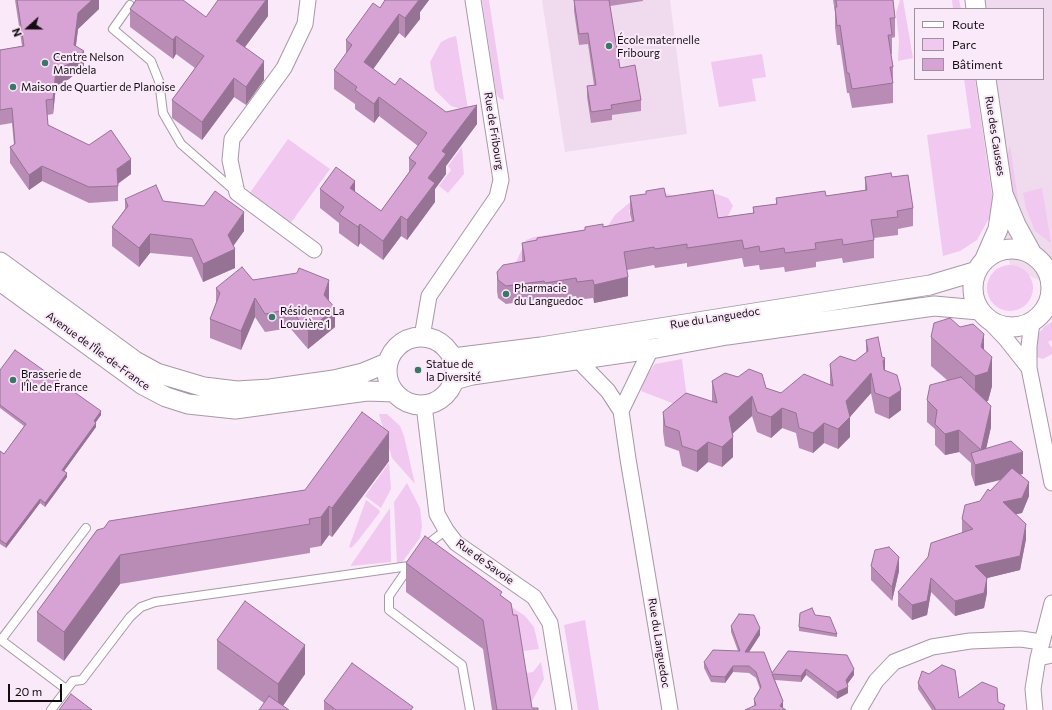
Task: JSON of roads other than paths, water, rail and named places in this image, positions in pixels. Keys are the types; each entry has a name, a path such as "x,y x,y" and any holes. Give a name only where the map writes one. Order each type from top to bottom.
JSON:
{"street":[{"path":"308,0 305,24 284,68 232,139 230,160 238,193 314,250"},
{"name":"Rue de Fribourg","path":"422,337 429,296 497,197 501,180 473,0"},
{"name":"Rue des Causses","path":"986,80 1003,194 1016,225 1042,261"},
{"name":"Rue des Causses","path":"980,266 998,229 1003,194"},
{"path":"1029,368 1006,339 983,314 974,297 973,284 980,266 994,253 1007,250 1019,250 1042,261 1048,274 1051,286 1050,299 1028,346 1029,368 1052,483"},
{"name":"Avenue de l'Île-de-France","path":"0,262 135,361 157,373 204,387 237,391 270,389 334,380 364,373 387,364"},
{"name":"Rue du Languedoc","path":"453,358 541,347 930,285 980,266"},
{"name":"Avenue de l'Île-de-France","path":"0,281 143,385 166,397 188,404 235,409 367,391 394,392"},
{"name":"Rue du Languedoc","path":"454,380 472,375 651,349 727,335 934,306 983,314"},
{"path":"983,314 997,325 1009,328 1021,327 1043,315"},
{"path":"422,337 440,343 448,350 453,358 455,369 454,380 450,390 434,403 424,405 413,404 402,400 394,392 387,376 387,364 394,349 406,340 422,337"},
{"path":"621,411 651,349"},
{"name":"Rue du Languedoc","path":"578,360 608,390 621,411 670,710"},
{"name":"Rue de Savoie","path":"424,405 437,514 446,530 456,543 534,597 550,622 564,710"},
{"path":"1035,710 1033,689 1045,657 1041,642 1052,603"},
{"path":"859,710 876,681 894,662 932,647 970,641 1021,639 1041,642"}],"lane":[{"path":"130,5 113,28 151,61 158,81 163,113 181,144 238,193"},
{"path":"66,689 1,640 86,528"},
{"path":"446,530 425,547 410,566 389,596 389,610 462,664 470,710"},
{"path":"51,710 73,681 82,680 130,617 141,607 155,602 410,566"}],"place":[{"name":"École maternelle Fribourg","path":"609,46"},
{"name":"Centre Nelson Mandela","path":"45,63"},
{"name":"Maison de Quartier de Planoise","path":"13,87"},
{"name":"Pharmacie du Languedoc","path":"506,294"},
{"name":"Résidence La Louvière 1","path":"272,317"},
{"name":"Statue de la Diversité","path":"418,370"},
{"name":"Brasserie de l'Île de France","path":"13,380"}]}
